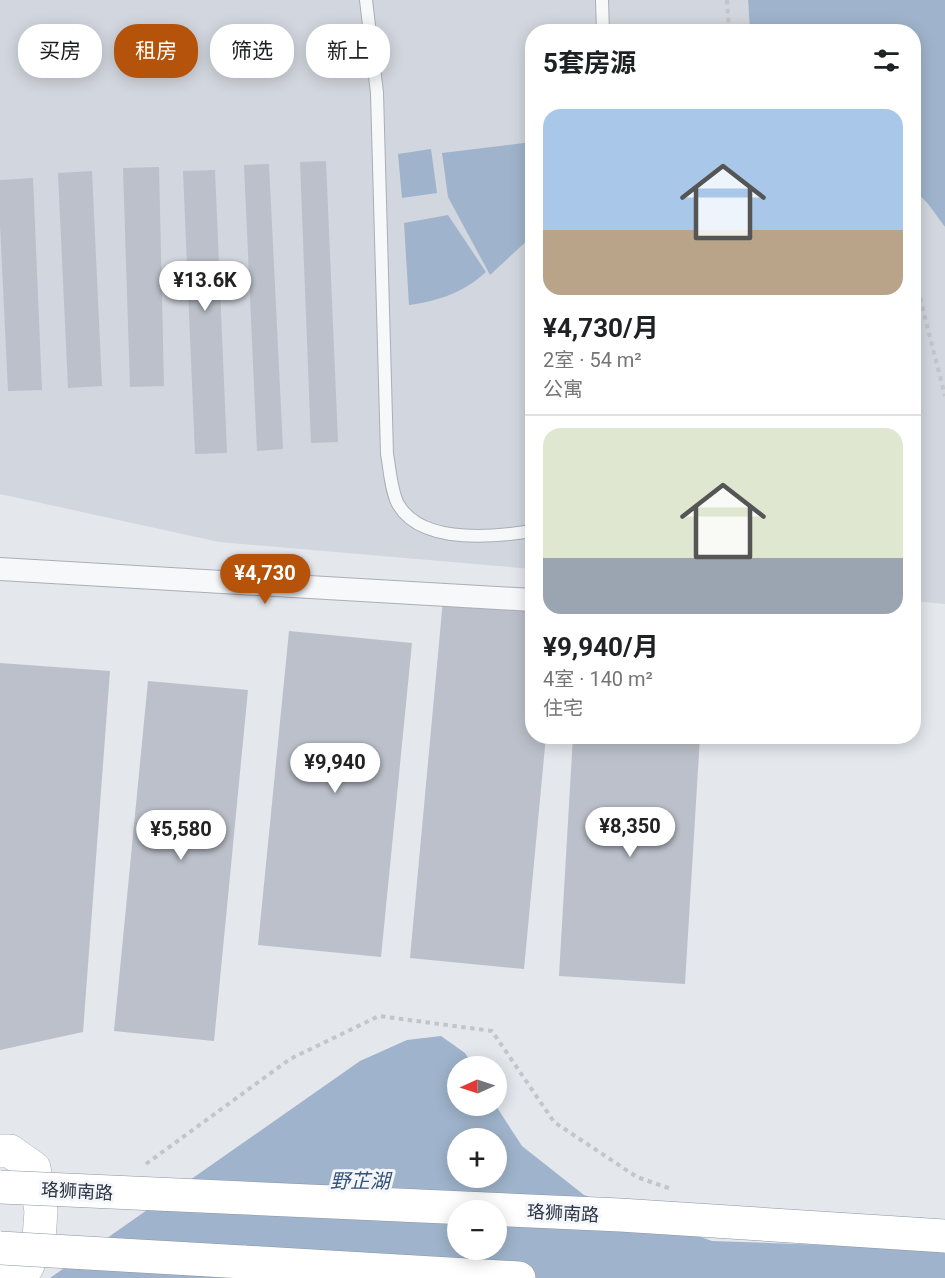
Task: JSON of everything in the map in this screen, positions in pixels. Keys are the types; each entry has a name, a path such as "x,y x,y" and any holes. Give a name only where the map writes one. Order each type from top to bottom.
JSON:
{"main road":[{"path":"0,1151 10,1151 34,1168 41,1211 39,1239 27,1267 11,1276 0,1277"},
{"name":"珞狮南路","path":"0,1187 608,1215 945,1236"},
{"path":"0,1248 519,1278"}],"street":[{"path":"0,569 525,600"}],"lane":[{"path":"366,0 376,93 387,454 398,504 415,523 427,529 450,534 482,535 525,532"},
{"path":"602,0 603,24"}],"path":[{"path":"727,0 728,24"},
{"path":"921,302 945,396"},
{"path":"138,1165 148,1164 290,1059 379,1016 492,1031 554,1122 637,1177 682,1193"}],"shaded area":[{"path":"0,0 748,0 750,24 525,24 525,568 219,542 0,494"},
{"path":"921,196 945,227 945,604 921,602"}],"water":[{"path":"748,0 945,0 945,227 921,196 921,24 750,24"},
{"path":"525,143 525,242 490,275 448,197 442,153"},
{"path":"431,149 437,193 402,198 398,154"},
{"path":"448,215 486,272 469,285 450,294 431,301 409,305 404,223"},
{"name":"野芷湖","path":"441,1036 467,1056 447,1056 447,1116 502,1116 522,1146 584,1195 712,1241 945,1249 945,1278 50,1278 360,1061 407,1040"}],"building":[{"path":"326,161 338,442 311,443 300,162"},
{"path":"269,164 283,449 257,451 244,165"},
{"path":"159,167 164,386 130,387 123,168"},
{"path":"215,170 227,453 195,454 183,171"},
{"path":"92,171 102,386 68,388 58,173"},
{"path":"33,178 42,390 8,391 0,180"},
{"path":"443,600 525,607 525,744 545,744 524,969 410,958"},
{"path":"289,631 412,643 381,957 258,945"},
{"path":"0,663 110,671 83,1032 0,1050"},
{"path":"148,681 248,690 214,1041 114,1031"},
{"path":"573,744 700,744 685,984 559,976"}]}
